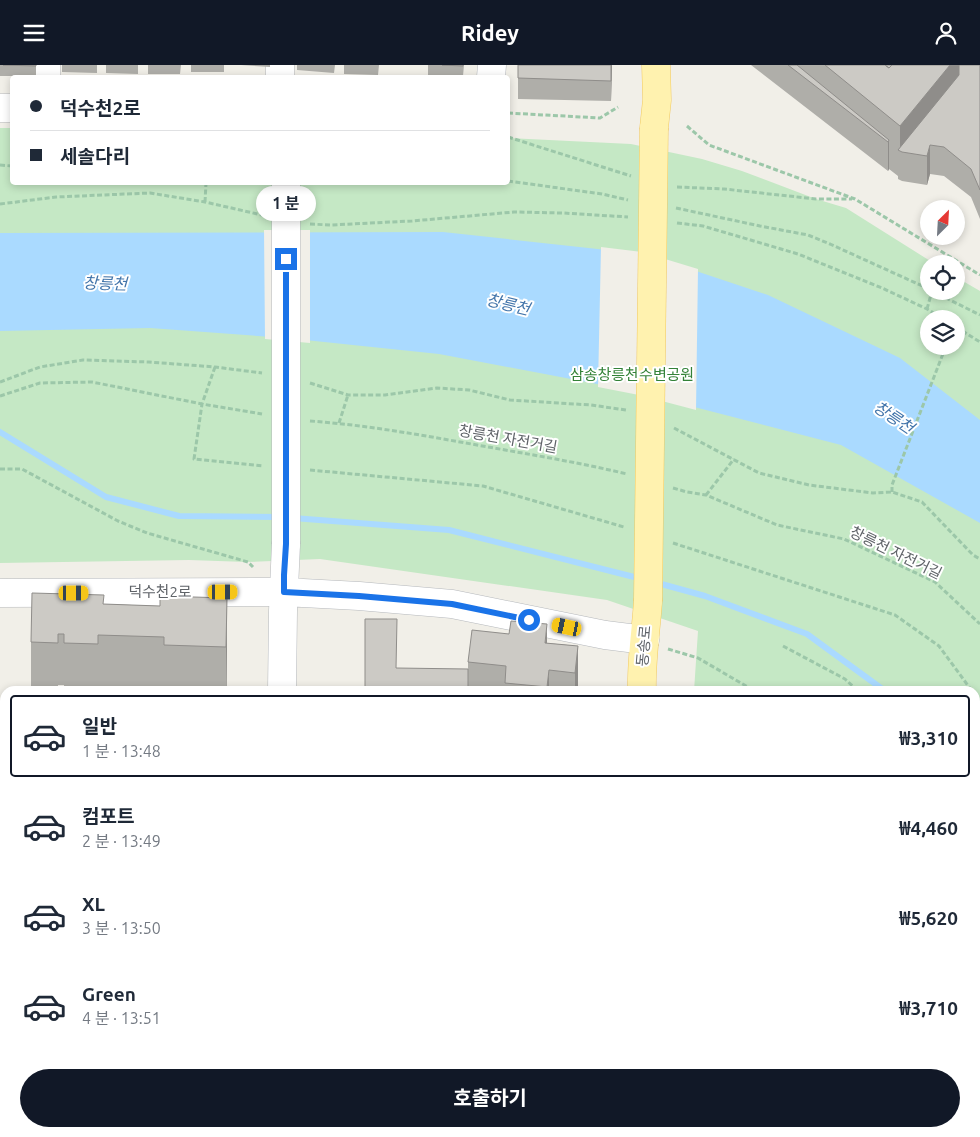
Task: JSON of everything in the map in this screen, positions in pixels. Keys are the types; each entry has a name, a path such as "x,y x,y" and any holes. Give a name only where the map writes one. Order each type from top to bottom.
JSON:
{"main road":[{"name":"동송로","path":"642,686 641,670 657,645 648,601 654,128 657,101 656,65"}],"street":[{"path":"282,686 286,544 286,185"},
{"name":"덕수천2로","path":"0,593 284,592 359,596 452,604 657,645"}],"path":[{"path":"510,113 600,118 618,107"},
{"path":"687,126 709,145 856,199 947,255"},
{"path":"510,138 634,177"},
{"path":"510,181 602,194 633,201"},
{"path":"205,202 206,185"},
{"path":"668,186 724,189 816,199 856,199"},
{"path":"0,204 56,197 150,193 205,202 270,216"},
{"path":"675,207 808,235 920,286"},
{"path":"305,223 330,225 412,221 514,212 636,218"},
{"path":"674,222 703,226 798,254 882,288 927,309 929,300"},
{"path":"965,266 980,275"},
{"path":"949,300 980,315"},
{"path":"965,333 980,342"},
{"path":"892,493 892,485 943,355"},
{"path":"0,382 40,367 83,360 215,367 264,374"},
{"path":"215,367 202,404 194,459 271,466"},
{"path":"302,380 348,395 386,395 437,388 469,390 510,401 591,405 634,411"},
{"path":"0,396 40,383 92,383 269,415"},
{"path":"339,423 348,395"},
{"name":"창릉천 자전거길","path":"306,421 339,423 446,439 580,463 636,476"},
{"path":"672,428 760,473 809,485 873,493 892,493 922,502 973,555 980,559"},
{"path":"706,495 734,459"},
{"path":"0,469 22,469 118,521 147,533 248,562 254,569"},
{"path":"310,470 483,486 630,528"},
{"name":"창릉천 자전거길","path":"670,486 687,492 706,495 777,525 844,539 862,547 934,581 980,624"},
{"path":"672,542 895,615 939,646 968,686"},
{"path":"657,645 698,658 745,686"},
{"path":"783,646 845,679 853,686"}],"green space":[{"name":"삼송창릉천수변공원","path":"0,128 10,128 10,185 510,185 510,138 631,144 702,159 742,171 816,199 846,208 921,255 920,300 965,300 965,282 980,291 980,686 694,686 698,631 607,600 320,559 247,562 189,560 0,563"}],"water":[{"name":"창릉천","path":"443,232 616,251 681,266 768,295 900,358 980,420 980,523 841,445 613,387 439,354 286,338 150,328 0,331 0,233"}],"pier":[{"path":"264,230 310,230 310,343 265,339"},
{"path":"601,247 642,252 698,269 696,410 639,395 598,387"}],"building":[{"path":"3,65 36,65 36,66"},
{"path":"518,65 611,65 611,81 518,78"},
{"path":"788,65 797,65 889,140 888,142"},
{"path":"825,65 885,65 889,68 892,65 950,65 900,126"},
{"path":"959,65 980,65 980,190 971,169 944,147 930,145 927,156 898,150 959,75"},
{"path":"32,593 104,595 103,604 160,606 160,596 227,598 226,647 164,645 164,637 98,635 98,644 64,643 64,634 58,634 58,643 31,642"},
{"path":"365,619 397,619 396,668 468,669 468,686 365,686"},
{"path":"511,621 547,624 545,643 578,646 575,673 549,670 547,686 505,683 506,666 468,662 472,630 509,634"}],"waterway":[{"path":"0,432 106,497 179,516 281,517"},
{"path":"293,518 449,530 642,579"},
{"path":"654,582 705,596 807,634 878,686"}],"route":[{"path":"286,259 286,544 284,592 452,604 529,620"}]}
